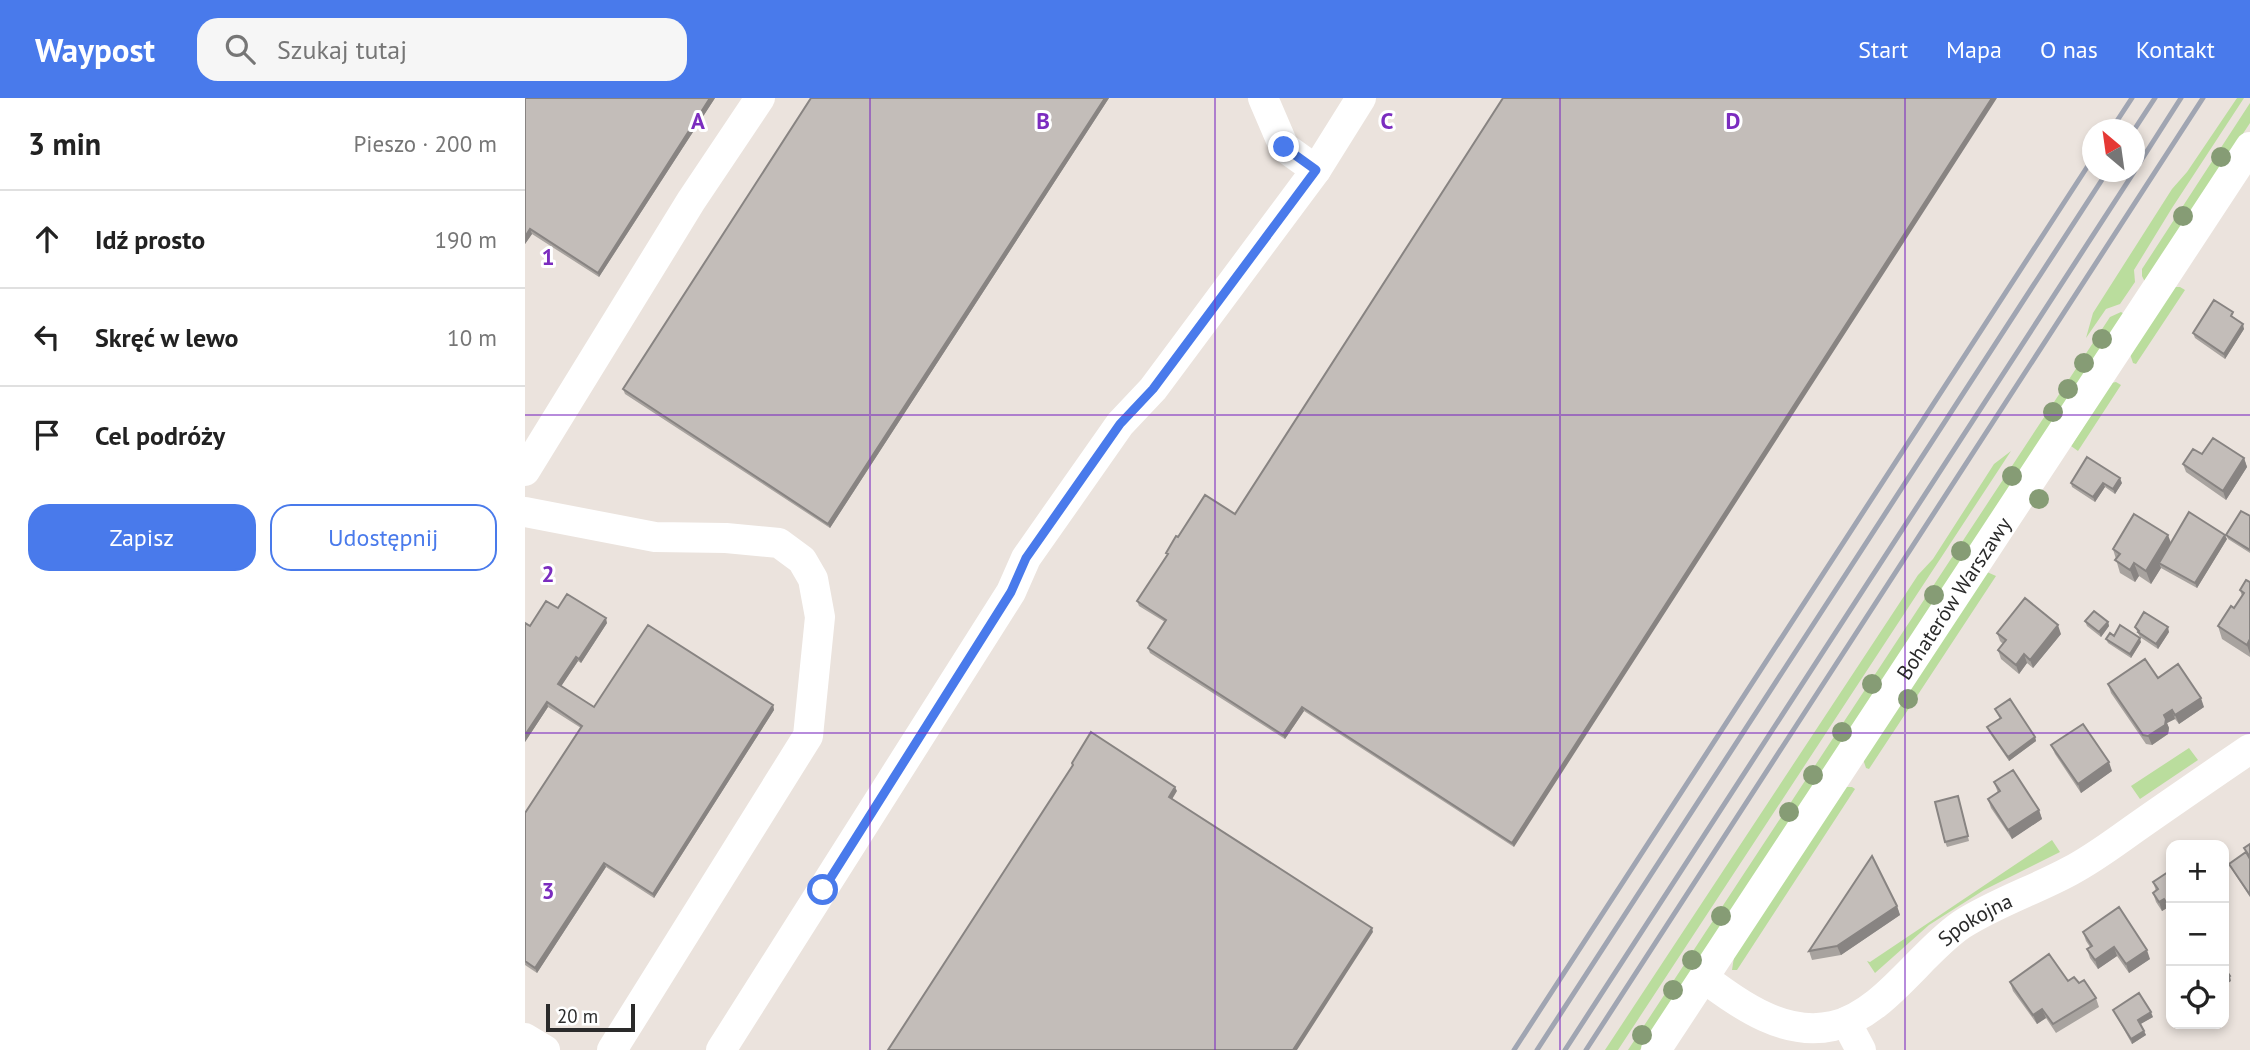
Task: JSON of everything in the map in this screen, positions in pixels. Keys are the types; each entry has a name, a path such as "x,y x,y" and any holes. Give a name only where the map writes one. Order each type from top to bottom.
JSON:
{"street":[{"path":"525,471 691,201 760,98"},
{"path":"1263,98 1284,147 1316,170"},
{"path":"721,1050 1011,592 1026,558 1120,424 1153,389 1316,170 1361,98"},
{"name":"Bohaterów Warszawy","path":"1656,1050 2250,147"},
{"path":"525,512 655,537 726,538 779,543 802,560 813,579 820,617 808,736 612,1050"},
{"name":"Spokojna","path":"1704,978 1749,1009 1775,1022 1820,1028 1846,1022 1878,1001 1942,939 1961,926 1980,914 2071,871 2250,749"},
{"path":"1846,1022 1861,1050"},
{"path":"525,1038 545,1050"}],"green space":[{"path":"2237,98 2244,98 2134,270 2135,282 2120,304 2106,309 2086,338 2093,313 2172,189 2187,172"},
{"path":"2250,103 2250,123 2145,282 2142,269"},
{"path":"2174,287 2185,290 2136,364 2133,363 2130,354"},
{"path":"2121,312 2124,314 1640,1050 1628,1050 2110,317"},
{"path":"2111,383 2121,385 2078,451 2071,446"},
{"path":"2011,451 1618,1050 1605,1050 1918,575 1933,559 1994,464"},
{"path":"1987,572 1996,576 1869,769 1866,768 1863,759"},
{"path":"2189,748 2198,760 2140,799 2131,786"},
{"path":"1844,787 1855,789 1737,970 1732,970 1734,957"},
{"path":"2052,840 2060,852 1984,890 1929,925 1875,973 1867,961 1870,962"}],"building":[{"path":"525,98 710,98 598,273 530,229 525,237"},
{"path":"811,98 1105,98 828,524 623,389"},
{"path":"1503,98 1992,98 1512,843 1302,707 1283,735 1148,648 1166,620 1137,601 1168,554 1166,553 1176,536 1178,537 1205,495 1235,514"},
{"path":"2214,300 2233,312 2231,316 2243,324 2224,354 2193,333"},
{"path":"2213,438 2244,458 2223,491 2183,464 2193,449 2202,454"},
{"path":"2087,457 2120,478 2113,489 2103,483 2093,497 2071,483"},
{"path":"2241,511 2250,516 2250,550 2226,535"},
{"path":"2189,512 2225,535 2195,583 2159,563"},
{"path":"2134,514 2168,535 2146,571 2134,563 2130,570 2115,560 2120,554 2113,549"},
{"path":"2246,580 2250,582 2250,639 2247,645 2218,626 2231,606 2234,608 2244,593 2240,590"},
{"path":"567,594 606,618 579,659 576,657 558,684 594,707 648,625 773,705 653,894 604,863 535,968 525,961 525,813 582,726 547,702 525,735 525,623 530,626 546,601 558,608"},
{"path":"2025,598 2058,625 2030,660 2024,654 2016,665 1998,650 2006,640 1997,633"},
{"path":"2094,611 2108,622 2099,632 2085,621"},
{"path":"2144,612 2168,627 2156,644 2135,627"},
{"path":"2120,625 2140,638 2130,654 2106,639 2110,633 2114,636"},
{"path":"2145,659 2158,678 2178,664 2201,698 2175,715 2172,710 2164,715 2165,725 2148,736 2143,735 2108,684"},
{"path":"2010,699 2035,737 2008,757 1987,727 2001,718 1995,709"},
{"path":"2083,724 2109,762 2078,784 2051,745"},
{"path":"1091,732 1175,787 1169,797 1372,928 1293,1050 888,1050 1073,765"},
{"path":"2013,770 2039,810 2008,830 1988,799 2000,791 1994,782"},
{"path":"1958,796 1968,836 1945,842 1935,802"},
{"path":"2250,844 2250,857 2244,848"},
{"path":"2246,852 2250,859 2250,895 2229,864"},
{"path":"1872,856 1897,906 1837,946 1809,951"},
{"path":"2166,873 2166,902 2164,899 2159,902 2153,893 2158,889 2153,882"},
{"path":"2119,907 2147,950 2126,964 2114,947 2095,960 2087,949 2092,946 2083,932"},
{"path":"2049,954 2068,981 2074,977 2079,983 2084,980 2096,998 2053,1024 2042,1009 2033,1015 2010,982"},
{"path":"2139,993 2151,1012 2138,1020 2144,1031 2131,1039 2113,1010"}],"railway":[{"path":"2118,119 2132,98"},
{"path":"2141,119 2155,98"},
{"path":"2145,154 2181,98"},
{"path":"1586,1050 2203,98"},
{"path":"1514,1050 2082,175"},
{"path":"1537,1050 2101,182"},
{"path":"1565,1050 2128,182"}],"route":[{"path":"823,890 1011,592 1026,558 1120,424 1153,389 1316,170 1284,147"}]}
